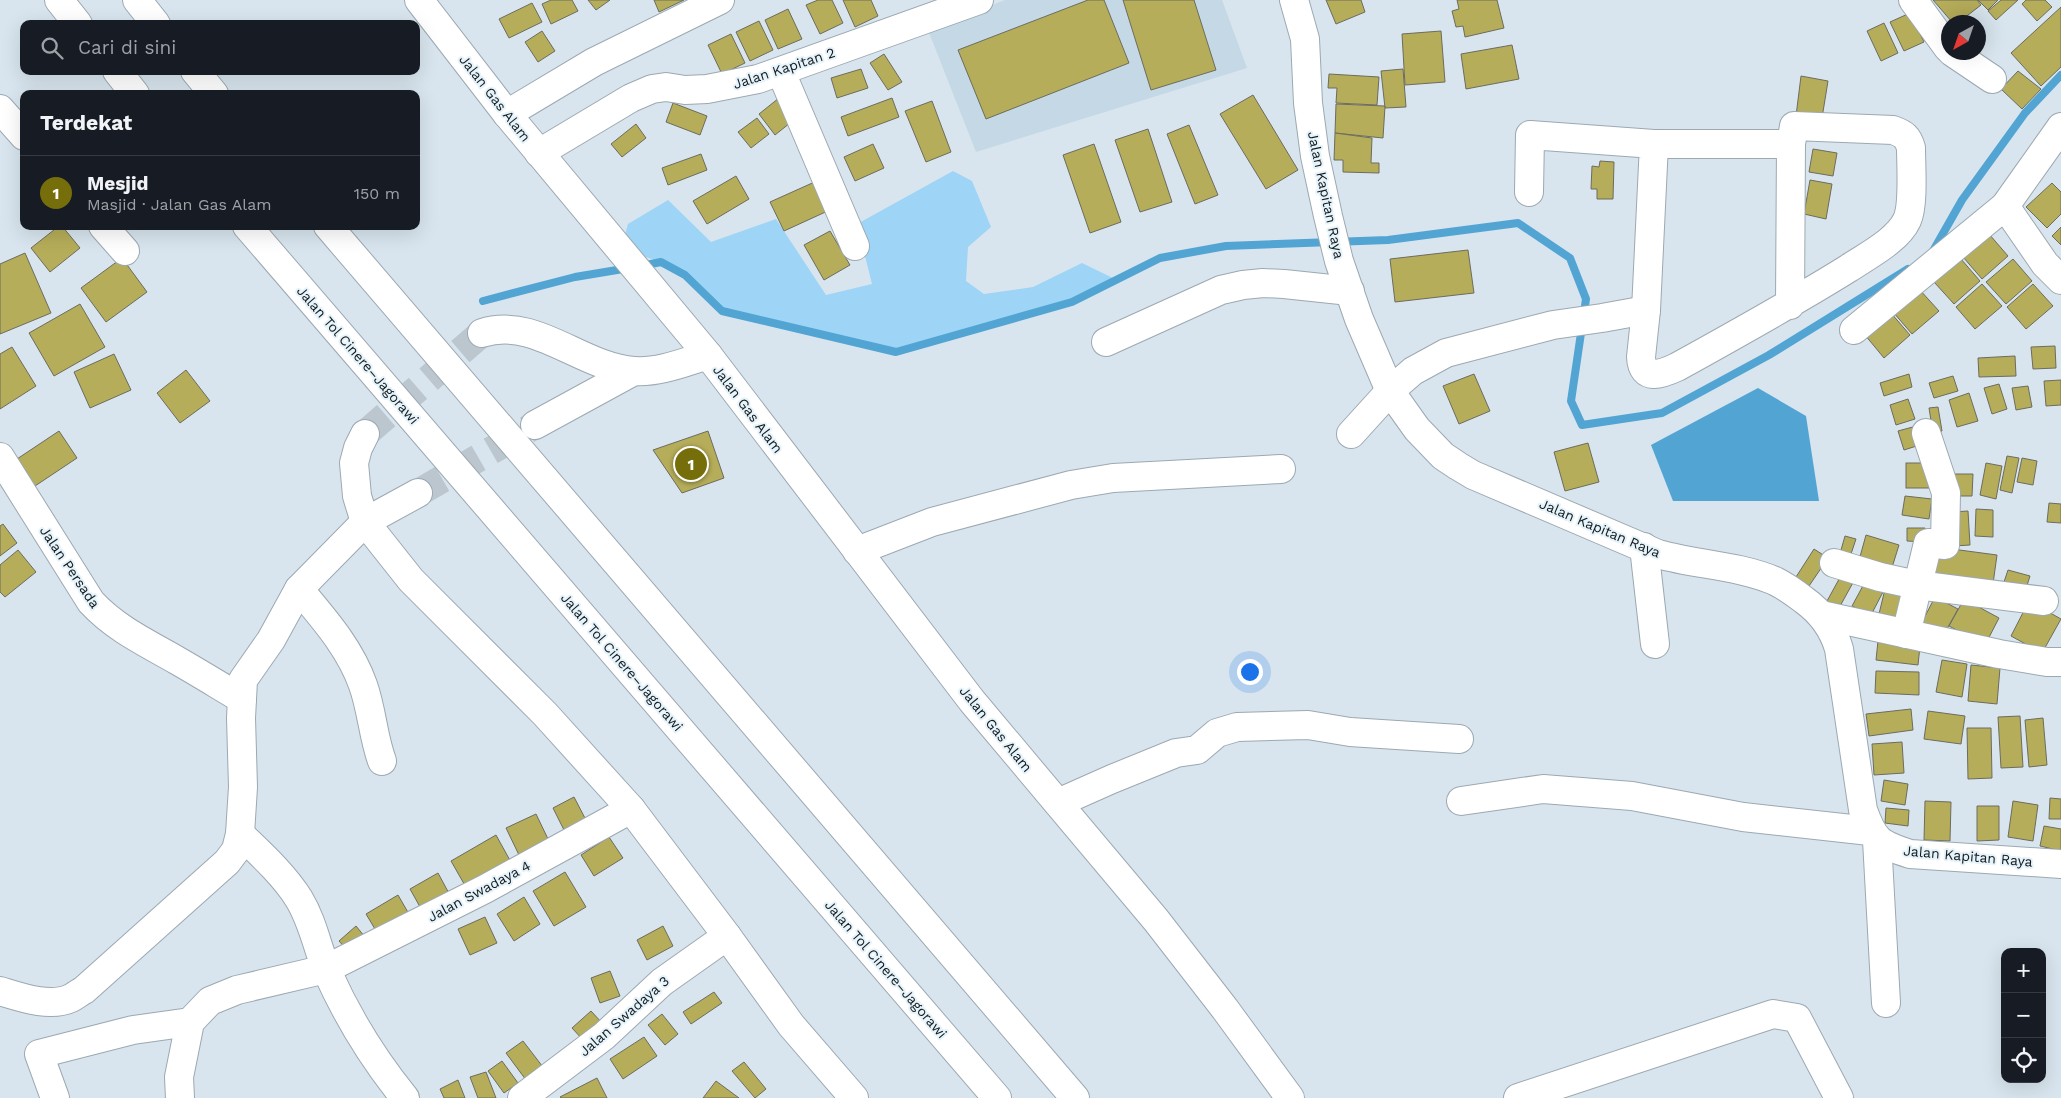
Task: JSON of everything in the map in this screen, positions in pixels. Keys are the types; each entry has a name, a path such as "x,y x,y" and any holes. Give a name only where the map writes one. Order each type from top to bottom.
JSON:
{"main road":[{"path":"59,0 75,20"},
{"path":"137,0 153,20"},
{"name":"Jalan Gas Alam","path":"420,0 507,114 708,355 972,701 1156,920 1290,1098"},
{"path":"507,114 594,62 717,0"},
{"name":"Jalan Kapitan 2","path":"539,153 631,98 652,89 666,87 685,90 730,86 781,72 979,0"},
{"name":"Jalan Kapitan Raya","path":"1294,0 1304,39 1308,103 1315,156 1339,261 1390,391 1416,429 1443,456 1482,478 1644,548 1672,558 1728,567 1776,582 1796,594 1821,615 1835,636 1839,650 1863,810 1874,836 1891,848 1910,854 2061,864"},
{"path":"1913,0 1941,38"},
{"path":"1964,60 1992,79"},
{"path":"781,72 855,246"},
{"path":"120,75 132,90"},
{"path":"198,75 211,90"},
{"path":"0,109 20,132"},
{"path":"1654,144 1646,310 1641,364 1646,372 1658,374 1677,367 1790,305 1895,236 1908,220 1910,209 1911,148 1909,140 1905,135 1893,130 1794,126 1792,144 1790,305"},
{"path":"1854,330 2005,206 2061,127"},
{"path":"1529,192 1530,135 1654,144 1792,144"},
{"path":"2005,206 2045,264 2061,280"},
{"path":"107,230 125,251"},
{"name":"Jalan Tol Cinere–Jagorawi","path":"250,230 996,1098"},
{"path":"331,230 1075,1098"},
{"path":"1106,342 1221,290 1243,285 1277,283 1350,291"},
{"path":"1351,434 1390,391 1413,370 1446,353 1553,325 1646,310"},
{"name":"Jalan Gas Alam","path":"482,333 495,329 512,329 530,333 608,366 634,371 670,366 708,355"},
{"name":"Jalan Gas Alam","path":"535,425 634,371"},
{"path":"1906,634 1928,543 1945,545 1946,493 1926,433"},
{"path":"365,434 358,448 354,463 357,496 365,522 411,580 545,714 631,809 727,936 791,1025 854,1098"},
{"name":"Jalan Persada","path":"0,457 80,586 101,613 123,630 242,699"},
{"path":"857,551 932,522 1071,485 1113,478 1281,469"},
{"path":"0,991 23,998 57,1002 70,999 84,990 227,862 236,850 240,834 243,787 243,680 271,640 299,589 365,522 418,493"},
{"path":"1644,548 1656,644"},
{"path":"1834,563 1880,577 1917,585 2044,601"},
{"path":"299,589 344,645 354,664 363,686 382,760"},
{"path":"1821,615 2016,658 2061,662"},
{"path":"1058,803 1176,753 1197,750 1217,733 1236,728 1308,725 1350,732 1459,739"},
{"path":"1461,801 1542,789 1612,794 1743,817 1874,836 1886,1003"},
{"name":"Jalan Swadaya 4","path":"190,1022 210,1001 237,990 326,969 485,889 631,809"},
{"path":"240,834 266,859 299,899 312,925 326,969 345,1008 405,1098"},
{"name":"Jalan Swadaya 3","path":"522,1098 604,1036 662,982 727,936"},
{"path":"1518,1098 1773,1014 1797,1018 1840,1098"},
{"path":"55,1098 39,1054 133,1030 190,1022 179,1077 180,1098"}],"shaded area":[{"path":"1005,0 1222,0 1247,68 976,152 928,30"},
{"path":"953,171 972,181 991,227 968,247 966,281 984,294 1033,287 1082,263 1117,280 1072,302 896,352 722,311 685,275 661,262 621,249 628,224 668,200 711,242 776,219 826,295 872,284 857,224"},
{"path":"1758,388 1806,416 1819,501 1673,501 1651,445"}],"building":[{"path":"551,0 572,0 578,11 551,24 542,4"},
{"path":"588,0 610,0 596,10"},
{"path":"654,0 684,0 659,12"},
{"path":"818,0 832,0 843,23 820,34 806,5"},
{"path":"843,0 871,0 878,16 855,27"},
{"path":"1088,0 1104,0 1129,63 986,119 958,50"},
{"path":"1123,0 1194,0 1216,70 1151,90"},
{"path":"1326,0 1361,0 1365,12 1336,24"},
{"path":"1457,0 1497,0 1504,28 1465,37 1463,26 1456,27 1452,11 1459,9"},
{"path":"1933,0 1977,0 1981,5 1968,15 1946,15"},
{"path":"1978,0 1998,0 1988,10"},
{"path":"2001,0 2018,0 1996,20 1988,11"},
{"path":"2026,0 2045,0 2052,7 2037,21 2022,4"},
{"path":"532,3 542,22 509,38 499,19"},
{"path":"2061,7 2061,67 2041,86 2011,53"},
{"path":"788,9 802,39 778,49 765,20"},
{"path":"1910,13 1924,42 1904,51 1890,22"},
{"path":"759,21 773,50 750,61 736,32"},
{"path":"1884,23 1898,53 1881,61 1867,31"},
{"path":"542,31 555,51 538,62 525,42"},
{"path":"1441,31 1445,82 1405,85 1402,34"},
{"path":"731,34 745,63 722,74 708,45"},
{"path":"1512,45 1519,79 1466,89 1461,54"},
{"path":"884,54 902,82 888,90 870,63"},
{"path":"861,69 868,88 837,98 831,78"},
{"path":"1403,69 1406,107 1385,108 1381,71"},
{"path":"2018,71 2041,89 2022,109 2001,89"},
{"path":"1329,74 1379,77 1377,105 1336,103 1337,88 1328,88"},
{"path":"1801,76 1828,81 1822,118 1796,116"},
{"path":"1253,95 1298,170 1266,189 1220,114"},
{"path":"779,98 795,119 775,135 759,114"},
{"path":"892,98 899,117 848,136 841,117"},
{"path":"932,101 951,152 926,162 905,111"},
{"path":"673,103 707,116 700,135 666,122"},
{"path":"1336,104 1385,106 1383,138 1335,133"},
{"path":"757,118 769,134 751,148 738,132"},
{"path":"636,124 646,138 622,157 611,144"},
{"path":"1189,125 1218,195 1195,204 1167,134"},
{"path":"1148,129 1172,202 1140,212 1115,140"},
{"path":"1335,133 1372,138 1371,163 1379,163 1379,173 1343,172 1343,160 1334,160"},
{"path":"873,144 884,168 855,181 844,157"},
{"path":"1094,144 1121,222 1090,233 1063,155"},
{"path":"1813,149 1837,153 1833,176 1809,172"},
{"path":"701,154 707,170 668,185 662,168"},
{"path":"1600,161 1614,162 1613,199 1597,199 1597,189 1591,189 1592,166 1599,167"},
{"path":"736,176 749,199 707,224 693,201"},
{"path":"819,180 832,209 784,231 770,202"},
{"path":"1810,180 1832,184 1826,219 1804,214"},
{"path":"2052,183 2061,192 2061,214 2047,228 2026,207"},
{"path":"2061,227 2061,245 2052,236"},
{"path":"54,230 65,230 80,248 50,272 31,248"},
{"path":"830,231 850,265 824,280 804,245"},
{"path":"1989,234 2008,256 1982,279 1963,257"},
{"path":"1468,250 1474,293 1395,302 1390,259"},
{"path":"25,253 51,313 0,334 0,264"},
{"path":"122,258 147,292 106,322 81,288"},
{"path":"1961,259 1980,281 1954,304 1934,282"},
{"path":"2013,259 2032,281 2006,304 1986,282"},
{"path":"1982,284 2002,306 1975,329 1956,307"},
{"path":"2033,284 2053,306 2026,329 2007,307"},
{"path":"1919,289 1939,311 1912,334 1893,312"},
{"path":"80,304 105,347 54,376 29,333"},
{"path":"1891,313 1910,335 1884,358 1865,335"},
{"path":"2055,346 2056,368 2033,369 2031,347"},
{"path":"12,347 36,386 0,409 0,354"},
{"path":"114,354 131,390 90,408 74,372"},
{"path":"2015,356 2016,376 1979,377 1978,358"},
{"path":"186,370 210,401 180,423 157,393"},
{"path":"1474,374 1490,411 1459,424 1443,386"},
{"path":"1909,374 1912,387 1884,396 1880,383"},
{"path":"1953,376 1958,391 1934,398 1929,383"},
{"path":"2061,380 2061,405 2046,406 2044,381"},
{"path":"1999,384 2007,409 1992,414 1984,388"},
{"path":"2028,386 2032,407 2016,410 2012,388"},
{"path":"1969,393 1978,421 1957,427 1949,400"},
{"path":"1908,399 1915,419 1896,425 1890,405"},
{"path":"1938,407 1942,431 1933,433 1929,408"},
{"path":"1920,425 1926,443 1904,450 1898,431"},
{"path":"59,431 77,458 32,488 14,461"},
{"path":"708,431 724,478 682,493 653,450"},
{"path":"1588,443 1599,482 1565,491 1554,452"},
{"path":"2007,456 2019,458 2012,493 2000,490"},
{"path":"2022,458 2037,461 2033,485 2017,482"},
{"path":"1906,463 1931,463 1931,488 1906,488"},
{"path":"1986,463 2002,466 1996,499 1980,495"},
{"path":"1951,474 1973,474 1972,496 1950,496"},
{"path":"1905,496 1932,499 1929,519 1902,515"},
{"path":"2049,503 2061,504 2061,523 2047,522"},
{"path":"1976,509 1993,510 1993,537 1975,536"},
{"path":"1968,511 1970,545 1954,546 1952,512"},
{"path":"3,524 17,543 0,556 0,526"},
{"path":"1907,528 1925,528 1925,542 1907,541"},
{"path":"1866,535 1899,545 1890,574 1858,564"},
{"path":"1845,536 1856,539 1849,560 1839,557"},
{"path":"1937,547 1997,555 1992,591 1933,583"},
{"path":"1814,549 1828,558 1809,586 1796,577"},
{"path":"18,550 36,572 5,597 0,592 0,565"},
{"path":"2008,570 2030,576 2024,595 2002,588"},
{"path":"1843,572 1855,579 1839,608 1827,601"},
{"path":"1865,582 1883,592 1871,615 1852,606"},
{"path":"1886,585 1913,592 1905,625 1878,618"},
{"path":"1935,597 1958,609 1942,638 1920,626"},
{"path":"1964,599 1999,618 1985,645 1949,626"},
{"path":"2029,601 2061,619 2042,653 2011,636"},
{"path":"1878,641 1920,646 1918,665 1876,660"},
{"path":"1942,660 1967,664 1962,697 1936,692"},
{"path":"1971,665 2000,668 1997,704 1968,701"},
{"path":"1876,671 1919,672 1919,695 1875,693"},
{"path":"1911,709 1913,730 1869,736 1866,714"},
{"path":"1928,711 1965,716 1961,744 1924,739"},
{"path":"2020,716 2023,767 2001,768 1998,717"},
{"path":"2043,718 2047,765 2029,767 2025,720"},
{"path":"1967,728 1991,728 1992,778 1968,779"},
{"path":"1902,742 1904,773 1874,775 1872,744"},
{"path":"1884,780 1908,784 1905,805 1881,801"},
{"path":"574,797 587,822 565,832 553,808"},
{"path":"2050,798 2061,799 2061,819 2049,819"},
{"path":"1925,801 1951,802 1950,841 1924,840"},
{"path":"2013,801 2038,805 2033,841 2008,837"},
{"path":"1977,806 1999,806 1999,840 1977,841"},
{"path":"1886,808 1909,810 1908,826 1885,823"},
{"path":"536,814 549,841 519,855 506,828"},
{"path":"2044,826 2061,829 2061,851 2040,846"},
{"path":"496,835 512,864 467,889 451,861"},
{"path":"609,837 623,858 594,876 581,855"},
{"path":"565,872 586,907 554,926 533,891"},
{"path":"438,873 452,899 424,914 410,889"},
{"path":"398,895 413,921 381,939 366,914"},
{"path":"524,897 540,924 514,941 497,914"},
{"path":"485,917 497,943 470,955 458,929"},
{"path":"356,926 365,937 349,952 339,941"},
{"path":"663,926 673,946 647,960 637,940"},
{"path":"610,971 620,996 600,1003 591,978"},
{"path":"714,992 722,1003 691,1024 683,1012"},
{"path":"591,1011 603,1024 584,1041 572,1028"},
{"path":"662,1014 678,1034 665,1045 648,1025"},
{"path":"644,1037 657,1056 623,1079 610,1059"},
{"path":"523,1041 546,1071 529,1084 506,1053"},
{"path":"502,1061 518,1083 504,1093 488,1071"},
{"path":"744,1062 766,1089 755,1098 732,1071"},
{"path":"486,1072 496,1098 478,1098 470,1077"},
{"path":"597,1078 607,1098 560,1097"},
{"path":"458,1080 465,1098 444,1098 440,1089"},
{"path":"716,1081 739,1098 703,1098"}],"waterway":[{"path":"1933,251 1962,200 2025,113 2061,75"},
{"path":"641,266 661,262 685,275 722,311 896,352 1072,302 1160,258 1226,246 1388,240 1518,223 1570,258 1586,299 1571,401 1582,425 1662,413 1769,355 1908,269"},
{"path":"483,301 575,277 629,268"}],"tunnel":[{"path":"365,434 482,333"},
{"path":"418,493 532,427"}],"place":[{"name":"Mesjid","path":"691,464"}]}
